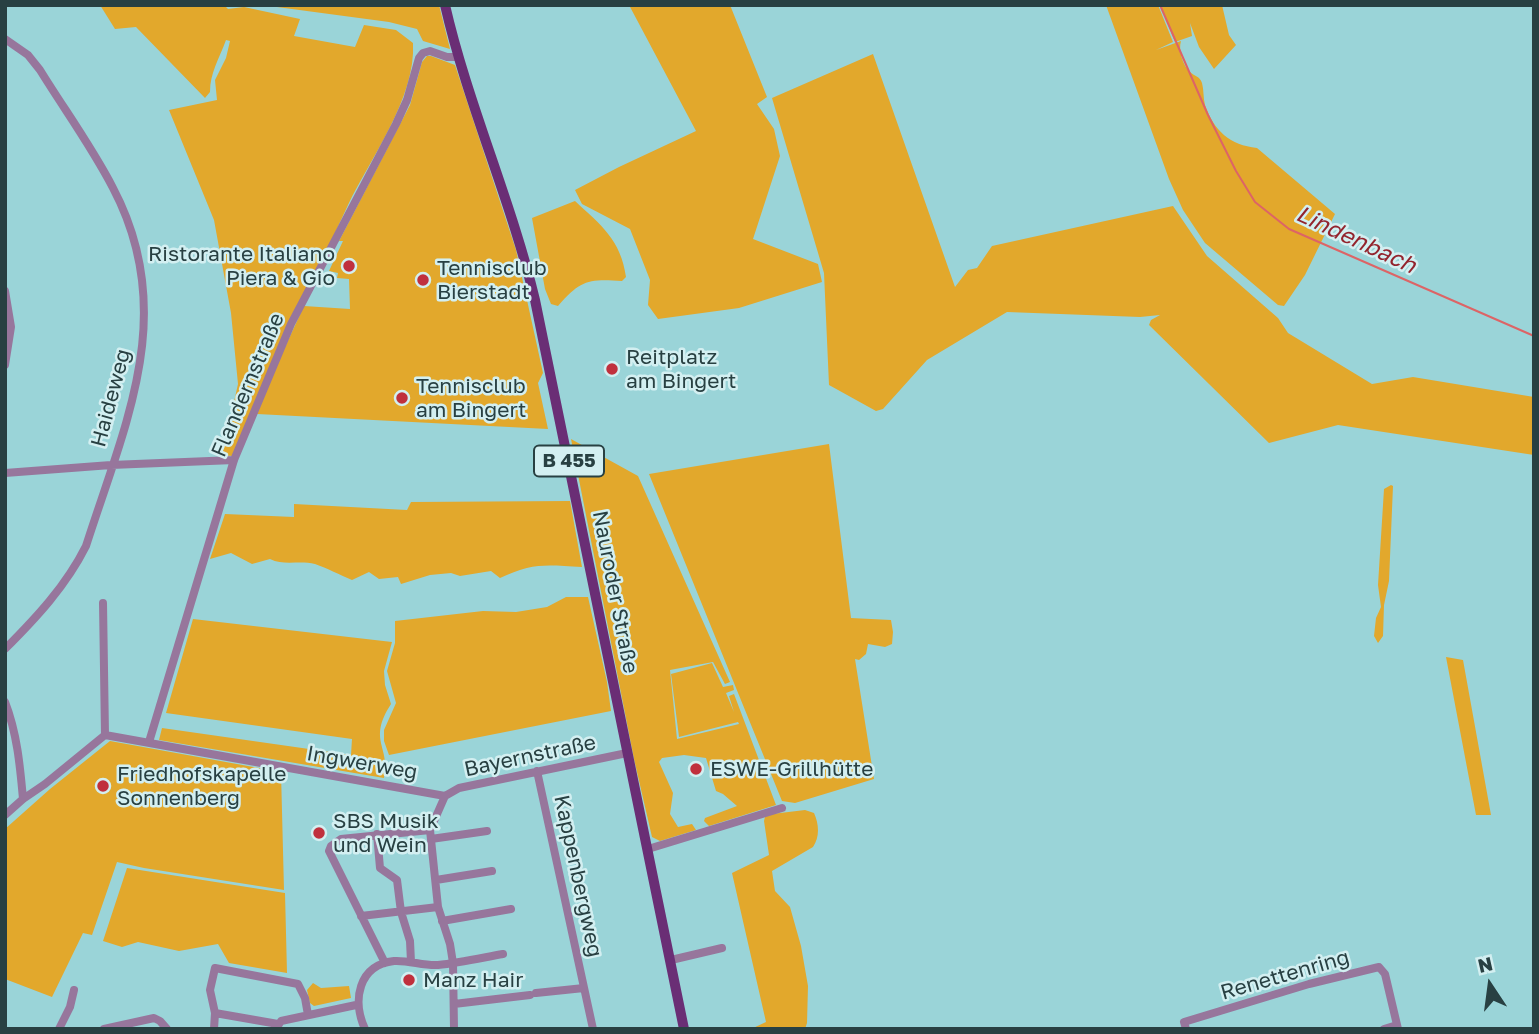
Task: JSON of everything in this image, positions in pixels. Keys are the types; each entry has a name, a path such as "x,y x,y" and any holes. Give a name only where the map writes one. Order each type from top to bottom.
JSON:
{"main road":[{"name":"Nauroder Straße","path":"445,5 459,57 513,218 536,300 684,1029"}],"street":[{"name":"Haideweg","path":"5,39 29,55 113,188 137,250 144,285 145,327 138,382 86,547 57,592 5,649"},
{"name":"Flandernstraße","path":"149,742 234,460 291,324 407,100 419,58 430,51 447,57 459,57"},
{"path":"5,291 11,327 5,365"},
{"path":"5,473 234,460"},
{"path":"103,603 105,735"},
{"path":"5,702 12,718 20,761 23,799"},
{"path":"5,815 105,735 149,742"},
{"name":"Ingwerweg","path":"149,742 445,796"},
{"name":"Bayernstraße","path":"431,834 445,796 459,788 627,753"},
{"name":"Kappenbergweg","path":"537,771 593,1029"},
{"path":"648,849 782,808"},
{"path":"385,963 329,851 331,846 341,839 376,834 487,831"},
{"path":"376,834 380,868 397,880 401,912 410,941 411,962"},
{"path":"431,834 438,907 453,962 454,1029"},
{"path":"436,880 492,871"},
{"path":"361,916 438,907"},
{"path":"442,921 512,909"},
{"path":"671,960 722,948"},
{"path":"365,1029 356,1005 362,983 372,971 385,963 392,961 428,965 503,954"},
{"name":"Renettenring","path":"1186,1029 1184,1022 1309,984 1379,967 1385,974 1397,1027"},
{"path":"214,1029 215,1013 211,990 215,968 298,984 305,998 308,1016"},
{"name":"Kappenbergweg","path":"454,1004 584,988"},
{"path":"59,1029 70,1007 74,990"},
{"path":"215,1013 277,1026 356,1005"},
{"path":"104,1029 153,1018 167,1029"},
{"path":"1384,1029 1397,1027"}],"shaded area":[{"path":"100,5 224,5 228,9 244,7 300,19 294,36 355,47 364,25 396,30 413,43 412,64 400,106 348,205 232,456 222,455 238,384 231,313 214,220 169,110 217,100 215,80 226,58 230,41 226,40 213,72 210,92 205,98 136,27 115,29"},
{"path":"262,5 439,5 450,49 423,41 417,29 389,22"},
{"path":"629,5 730,5 767,97 757,104 774,129 780,156 753,239 818,264 822,282 739,308 658,319 648,305 650,280 630,229 582,204 575,190 696,131"},
{"path":"1106,5 1158,5 1173,42 1156,50 1181,41 1183,62 1201,81 1205,105 1218,129 1239,144 1257,148 1335,214 1305,275 1284,306 1278,305 1205,243 1183,210 1169,179"},
{"path":"1160,5 1222,5 1229,35 1236,45 1214,69 1199,47 1190,23 1192,36 1175,42"},
{"path":"873,54 955,287 968,270 977,268 992,246 1173,206 1207,256 1278,318 1288,333 1372,384 1413,377 1534,397 1534,455 1338,425 1269,443 1149,325 1151,320 1160,315 1140,317 1007,312 927,360 883,409 876,411 829,385 824,273 772,98"},
{"path":"427,56 455,65 516,250 543,373 538,383 548,429 257,414 304,306 350,309 349,279 337,278 338,273 329,271 343,241 339,241 410,105 422,62"},
{"path":"575,201 615,243 626,277 622,281 601,280 586,283 579,286 558,306 551,304 545,289 532,218"},
{"path":"571,439 638,476 730,682 725,684 713,662 670,670 677,739 739,724 738,722 679,737 671,674 712,663 723,687 733,685 734,690 726,693 734,712 729,696 734,694 776,805 709,826 704,821 705,818 737,806 716,791 706,758 684,755 662,758 659,762 673,793 670,814 678,827 692,824 696,830 660,841 652,837"},
{"path":"829,444 851,618 891,620 892,644 885,647 868,644 866,654 859,660 855,659 874,779 795,803 782,801 649,474"},
{"path":"1391,485 1389,581 1384,605 1383,636 1378,643 1374,636 1376,618 1381,607 1378,585 1384,489"},
{"path":"570,501 582,567 531,567 500,578 491,571 460,576 451,573 430,575 401,584 398,577 379,579 369,572 352,580 309,563 270,559 252,564 231,553 210,559 225,514 294,517 294,504 407,510 411,502"},
{"path":"566,597 588,597 611,711 389,755 384,741 384,730 396,703 387,671 395,643 395,621 483,611 516,612 547,607"},
{"path":"193,619 392,642 384,671 391,704 384,716 380,735 385,758 384,778 159,740 162,728 351,755 352,739 166,713"},
{"path":"1446,657 1463,660 1491,815 1476,815"},
{"path":"110,741 281,772 284,890 117,862 92,935 83,933 52,997 5,979 5,829"},
{"path":"805,810 814,813 816,817 818,830 813,847 772,871 775,891 790,907 801,946 808,986 807,1023 805,1029 751,1029 766,1022 732,873 769,855 765,817"},
{"path":"127,868 285,893 287,973 229,963 218,944 179,951 138,942 122,947 103,941"},
{"path":"313,983 321,988 349,986 351,998 314,1006 310,1003 307,990"}],"waterway":[{"name":"Lindenbach","path":"1160,5 1208,115 1255,202 1289,229 1534,336"}],"place":[{"name":"Ristorante Italiano Piera & Gio","path":"349,266"},
{"name":"Tennisclub Bierstadt","path":"423,280"},
{"name":"Reitplatz am Bingert","path":"612,369"},
{"name":"Tennisclub am Bingert","path":"402,398"},
{"name":"ESWE-Grillhütte","path":"696,769"},
{"name":"Friedhofskapelle Sonnenberg","path":"103,786"},
{"name":"SBS Musik und Wein","path":"319,833"},
{"name":"Manz Hair","path":"409,980"}]}
